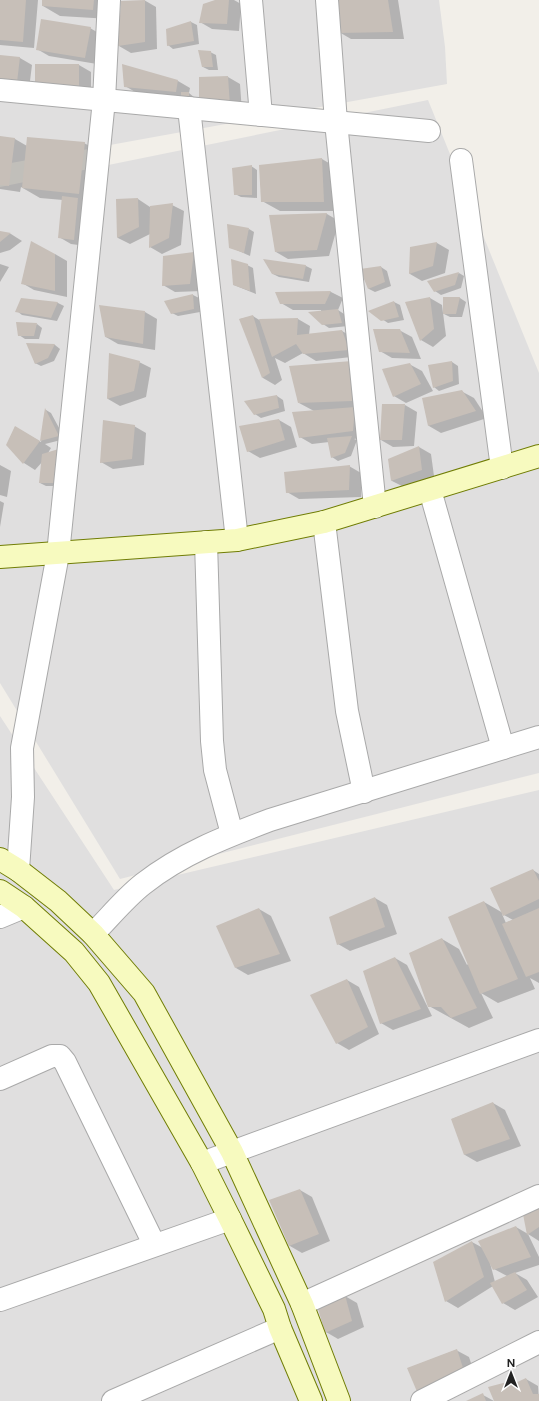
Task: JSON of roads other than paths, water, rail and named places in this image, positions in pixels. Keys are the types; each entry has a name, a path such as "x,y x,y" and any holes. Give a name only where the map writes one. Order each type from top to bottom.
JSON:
{"street":[{"path":"109,0 104,100 58,554 22,748 23,796 9,864 58,901 93,934 144,992 232,1152 302,1304 339,1401"},
{"path":"251,0 261,115"},
{"path":"327,0 336,122 375,507"},
{"path":"0,90 429,131"},
{"path":"189,108 238,540"},
{"path":"461,160 502,468"},
{"path":"0,558 238,540 324,522 539,456"},
{"path":"430,490 503,748"},
{"path":"324,522 347,711 364,792"},
{"path":"206,542 212,742 215,770 232,834"},
{"path":"93,934 142,885 186,855 232,834 270,820 539,738"},
{"path":"0,891 24,907 74,952 99,983 202,1163 274,1309 280,1328 311,1401"},
{"path":"0,917 24,907"},
{"path":"202,1163 539,1040"},
{"path":"0,1080 52,1056 60,1056 65,1062 154,1244"},
{"path":"302,1304 539,1196"},
{"path":"0,1300 154,1244 230,1219"},
{"path":"113,1401 280,1328"},
{"path":"422,1401 539,1342"}]}
